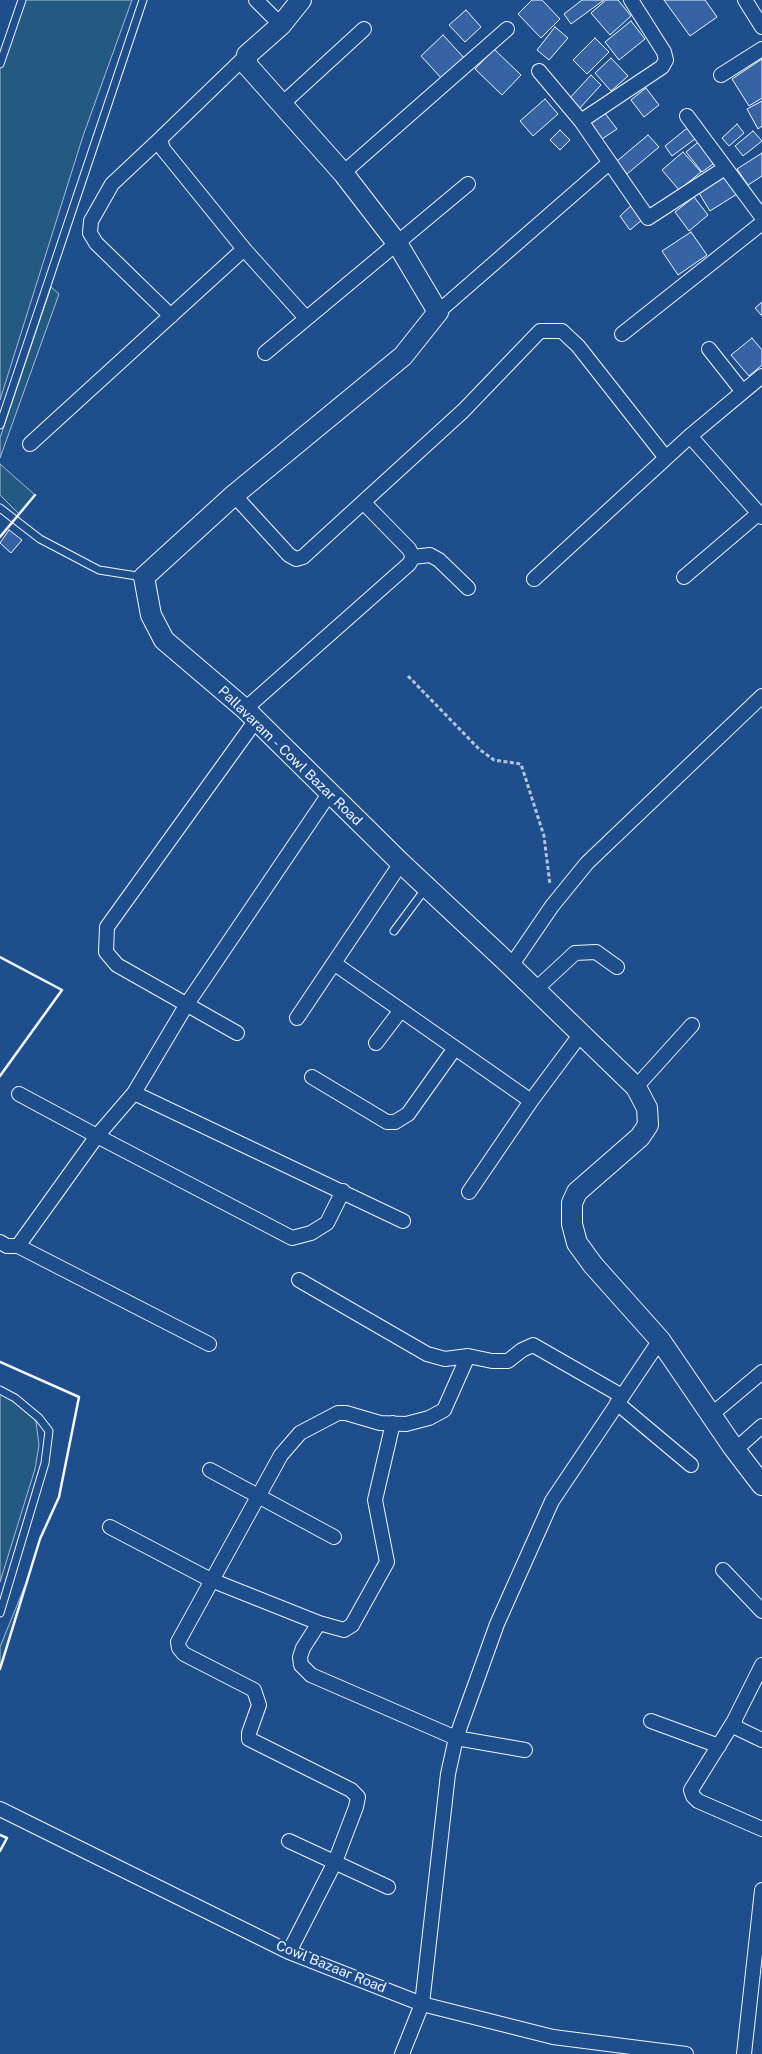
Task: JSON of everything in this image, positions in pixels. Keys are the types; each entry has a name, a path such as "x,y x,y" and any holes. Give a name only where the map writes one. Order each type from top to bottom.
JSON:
{"street":[{"path":"256,0 281,25"},
{"path":"171,316 96,243 90,233 91,221 112,184 281,25 301,0"},
{"path":"581,121 662,67 666,60 664,52 631,0"},
{"path":"745,0 762,27"},
{"path":"281,105 364,29"},
{"path":"343,173 507,29"},
{"path":"720,75 762,48"},
{"path":"247,55 247,64 252,73 343,173 397,243 438,312"},
{"path":"539,70 581,121 648,218 725,168"},
{"path":"687,116 762,216"},
{"path":"160,139 162,149 244,249 306,318"},
{"path":"144,577 234,495 403,356 438,312 610,163"},
{"path":"265,353 468,184"},
{"path":"622,334 762,223"},
{"path":"30,444 244,249"},
{"path":"234,495 289,555 296,559 303,557 463,411 540,331 562,331 578,346 666,458"},
{"path":"709,349 743,392"},
{"path":"534,579 690,436 762,376"},
{"path":"684,577 761,515 690,436"},
{"path":"364,503 410,549 413,557"},
{"path":"413,557 430,555 439,560 468,588"},
{"path":"236,1033 117,965 106,952 107,927 250,714 409,564 413,557"},
{"name":"Pallavaram - Cowl Bazar Road","path":"144,577 151,615 164,640 250,714 400,863 511,966 580,1036 636,1088 647,1108 648,1125 640,1137 577,1192 572,1203 572,1224 577,1243 593,1265 660,1340 735,1450 762,1485"},
{"path":"511,966 552,906 587,863 762,696"},
{"path":"18,1246 97,1136 134,1093 188,1004 329,794"},
{"path":"297,1018 335,964 400,863"},
{"path":"535,990 574,954 596,952 617,967"},
{"path":"335,964 531,1101"},
{"path":"376,1043 400,1010"},
{"path":"636,1088 692,1025"},
{"path":"469,1192 531,1101 580,1036"},
{"path":"312,1077 387,1122 395,1122 408,1114 455,1048"},
{"path":"134,1093 404,1220"},
{"path":"19,1094 292,1238 311,1233 326,1223 342,1191"},
{"path":"0,1242 7,1246 18,1246 209,1344"},
{"path":"299,1280 427,1354 445,1359 468,1356 492,1361 508,1361 522,1350 533,1345 620,1400 691,1465"},
{"path":"402,2054 422,2004 448,1774 456,1738 497,1624 552,1501 660,1340"},
{"path":"289,1952 335,1862 358,1797 350,1790 249,1739 249,1733 259,1705 254,1690 184,1654 179,1648 178,1642 181,1632 281,1455 300,1433 338,1412 380,1423 406,1424 444,1410 468,1356"},
{"path":"711,1415 762,1372"},
{"path":"110,1527 211,1580 319,1623 344,1630 352,1625 387,1562 375,1500 393,1423"},
{"path":"735,1450 762,1426"},
{"path":"210,1470 334,1537"},
{"path":"723,1570 762,1611"},
{"path":"319,1623 303,1648 300,1657 305,1671 456,1738 525,1750"},
{"path":"762,1665 734,1721 691,1790 693,1796 698,1801 762,1829"},
{"path":"651,1721 719,1746"},
{"path":"734,1721 737,1728 762,1740"},
{"name":"Cowl Bazaar Road","path":"0,1809 289,1952 422,2004 553,2037 679,2054"},
{"path":"289,1841 388,1887"},
{"path":"744,2054 762,1890"}],"lane":[{"path":"0,64 22,0"},
{"path":"0,425 143,0"},
{"path":"0,508 40,539 100,570 144,577"},
{"path":"394,932 427,887"},
{"path":"0,1390 27,1408 49,1431 45,1463 0,1613"}],"path":[{"path":"408,676 479,749 494,760 521,764 544,836 552,906"}],"shaded area":[{"path":"20,0 132,0 83,136 0,400 0,62"},
{"path":"51,287 59,294 0,458 0,438"},
{"path":"0,464 35,495 19,514 0,495"},
{"path":"0,1388 24,1403 36,1422 39,1445 35,1469 0,1582"},
{"path":"24,1588 0,1669 0,1647"}],"building":[{"path":"532,0 542,0 560,19 541,38 518,14"},
{"path":"582,0 604,0 571,24 564,14"},
{"path":"606,0 618,0 631,16 610,35 591,13"},
{"path":"664,0 705,0 717,17 690,36"},
{"path":"466,10 481,27 465,42 449,25"},
{"path":"631,21 645,39 619,60 605,42"},
{"path":"555,27 568,38 549,60 537,50"},
{"path":"443,35 466,60 443,80 421,56"},
{"path":"595,38 609,52 587,74 573,60"},
{"path":"494,49 521,75 502,95 475,69"},
{"path":"611,58 628,76 611,91 595,73"},
{"path":"762,59 762,98 749,106 732,79"},
{"path":"591,75 601,85 578,110 567,101"},
{"path":"646,88 659,105 644,117 631,100"},
{"path":"545,99 558,114 533,136 520,121"},
{"path":"762,101 762,126 758,129 747,109"},
{"path":"604,112 617,129 599,141 588,124"},
{"path":"737,124 744,133 729,146 722,138"},
{"path":"691,125 699,136 672,156 665,146"},
{"path":"560,130 570,140 560,150 550,140"},
{"path":"753,131 762,141 743,156 735,146"},
{"path":"648,135 659,147 627,174 617,161"},
{"path":"701,140 717,161 702,172 686,152"},
{"path":"683,152 701,172 679,190 662,170"},
{"path":"762,153 762,176 748,185 737,169"},
{"path":"725,176 737,194 710,211 699,193"},
{"path":"694,197 708,215 689,231 675,212"},
{"path":"633,204 643,219 630,230 620,216"},
{"path":"691,232 707,255 678,275 662,251"},
{"path":"762,302 762,316 755,308"},
{"path":"752,338 762,350 762,365 749,376 731,355"},
{"path":"9,530 22,540 11,553 0,543"}],"wall":[{"path":"0,537 35,495"},
{"path":"0,957 62,990 0,1076"},
{"path":"0,1362 79,1397 59,1497 40,1539 0,1669"},
{"path":"0,1835 7,1838 0,1851"}]}
